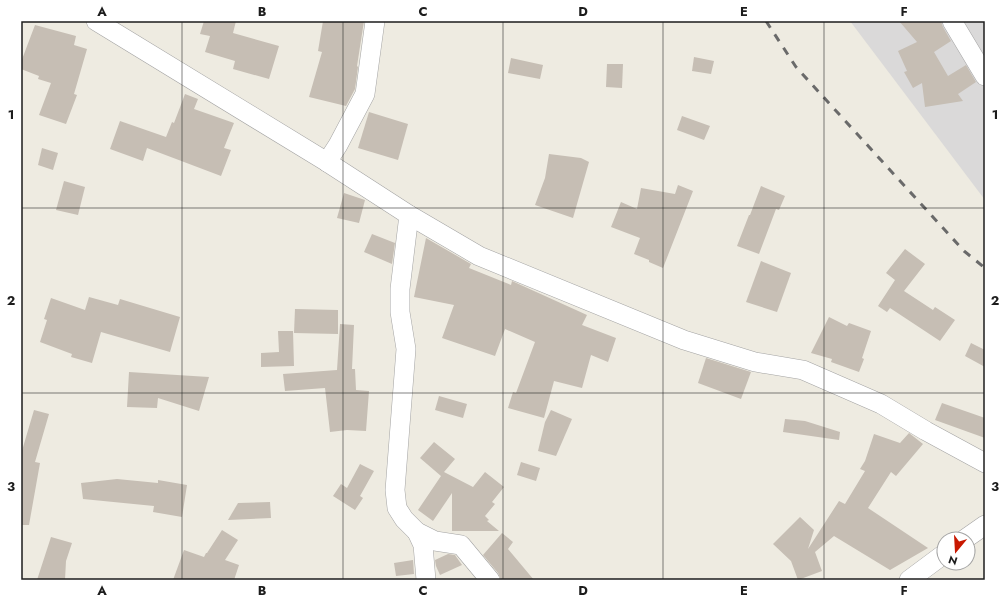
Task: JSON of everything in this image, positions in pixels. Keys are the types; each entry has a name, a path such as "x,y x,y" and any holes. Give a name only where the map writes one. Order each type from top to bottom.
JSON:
{"street":[{"path":"96,21 327,162 409,215 479,256 684,340 755,362 803,370 881,404 926,432 985,463"},
{"path":"327,162 338,145 365,94 374,21"},
{"path":"952,21 985,76"},
{"path":"409,215 400,289 400,312 406,349 395,490 397,508 404,519 417,532 435,541 461,545 490,580"},
{"path":"976,531 985,524"},
{"path":"417,532 423,545 426,580"},
{"path":"909,580 936,560"}],"shaded area":[{"path":"850,21 985,21 985,200"}],"building":[{"path":"204,21 236,21 233,33 279,46 269,79 233,69 235,61 205,52 210,36 200,34"},
{"path":"323,21 364,21 355,89 346,106 309,97 322,52 318,51"},
{"path":"899,21 941,21 951,41 934,52 948,76 966,65 976,82 958,94 963,101 925,107 922,83 913,88 904,72 907,71 898,51 917,42"},
{"path":"35,25 76,36 74,45 87,49 74,94 77,95 66,124 39,115 51,83 38,79 39,76 21,69 21,62"},
{"path":"694,57 714,61 711,74 692,71"},
{"path":"511,58 543,65 540,79 508,73"},
{"path":"607,64 623,64 622,88 606,87"},
{"path":"185,94 198,99 194,109 234,123 224,148 231,150 221,176 147,148 143,161 110,149 120,121 166,137 172,122 174,123"},
{"path":"369,112 408,124 398,160 358,148"},
{"path":"682,116 710,126 704,140 677,130"},
{"path":"42,148 58,153 53,170 38,165"},
{"path":"549,154 581,158 589,162 573,218 535,205 545,178"},
{"path":"64,181 85,187 78,215 56,210"},
{"path":"678,185 693,191 663,268 634,254 640,238 611,227 621,202 637,209 641,188 675,194"},
{"path":"761,186 785,196 779,210 776,209 759,254 737,246"},
{"path":"344,193 365,200 359,223 337,218"},
{"path":"372,234 395,243 392,264 364,252"},
{"path":"426,238 471,264 469,268 511,285 512,281 587,315 582,325 616,338 608,362 591,355 582,388 554,381 544,418 508,408 513,392 516,393 535,342 505,329 495,356 442,338 454,305 414,297"},
{"path":"905,249 925,264 904,291 933,310 935,307 955,320 940,341 890,308 887,312 878,306 895,280 886,273"},
{"path":"761,261 791,273 777,312 746,302"},
{"path":"89,297 118,305 120,299 180,317 170,352 101,332 92,363 71,357 72,354 40,342 47,320 44,319 51,298 85,310"},
{"path":"295,309 338,310 338,334 294,333"},
{"path":"829,317 847,326 849,323 871,331 859,372 831,362 832,359 811,353"},
{"path":"340,324 354,325 352,369 355,369 356,390 369,391 366,431 347,430 330,432 325,388 285,391 283,374 337,370"},
{"path":"278,331 293,331 294,366 261,367 261,353 279,352"},
{"path":"971,343 985,350 985,367 965,356"},
{"path":"706,358 751,372 741,399 698,383"},
{"path":"129,372 209,377 199,411 158,398 157,408 127,407"},
{"path":"439,396 467,404 463,418 435,410"},
{"path":"942,403 985,418 985,438 935,420"},
{"path":"34,410 49,414 35,462 40,463 29,525 21,525 21,454"},
{"path":"551,410 572,419 556,456 538,451 545,422"},
{"path":"785,419 805,421 840,432 839,440 783,432"},
{"path":"909,433 923,444 896,476 891,472 868,508 928,548 890,570 834,536 815,552 822,571 798,580 791,561 773,544 800,517 814,530 808,549 839,501 845,504 865,471 860,469 865,461 874,434 900,443"},
{"path":"434,442 455,459 444,472 473,487 485,472 504,487 492,502 495,504 485,516 489,520 487,521 499,531 452,531 452,493 433,521 418,510 441,476 420,458"},
{"path":"521,462 540,468 536,481 517,475"},
{"path":"360,464 374,471 360,496 363,498 355,510 333,496 341,484 347,488"},
{"path":"117,479 158,483 158,480 187,485 182,517 153,512 154,506 83,499 81,483"},
{"path":"270,502 271,518 228,520 238,503"},
{"path":"222,530 238,540 225,560 239,565 234,580 173,580 184,550 204,557"},
{"path":"502,533 513,542 508,549 534,580 501,580 498,573 483,555"},
{"path":"51,537 72,543 66,561 65,580 37,580"},
{"path":"448,554 455,555 462,565 440,575 435,560"},
{"path":"413,560 414,574 396,576 394,563"}],"railway":[{"path":"766,21 796,67 964,251 985,268"}]}
